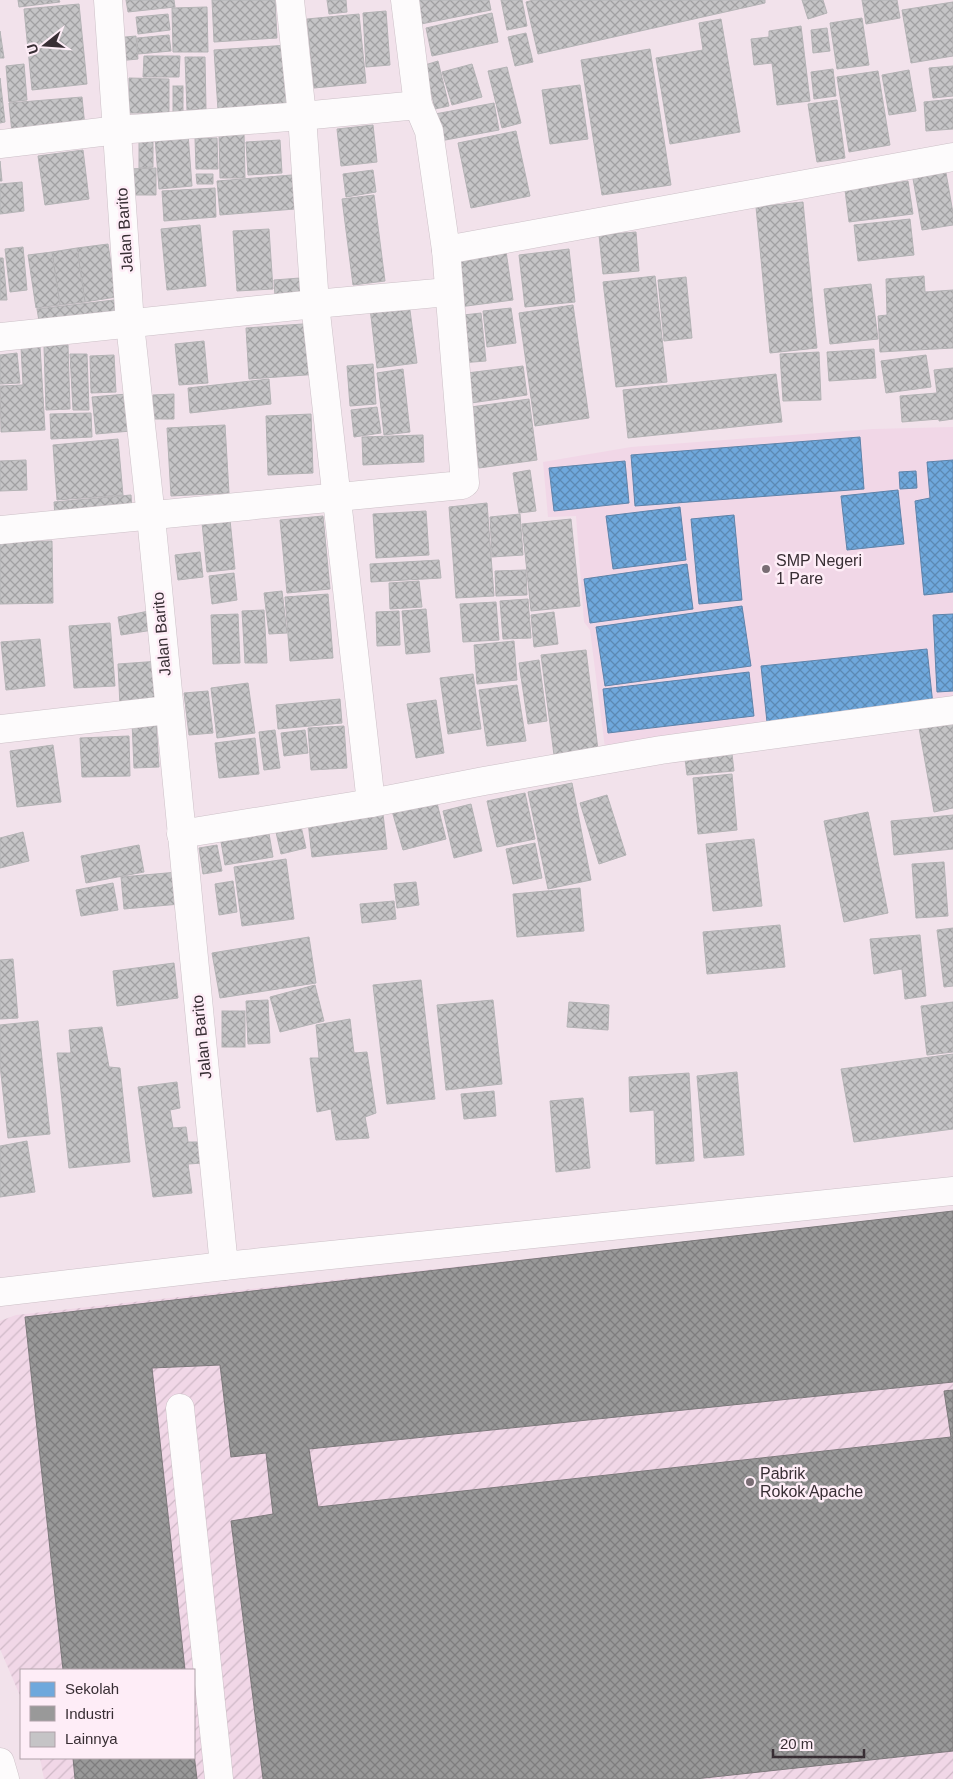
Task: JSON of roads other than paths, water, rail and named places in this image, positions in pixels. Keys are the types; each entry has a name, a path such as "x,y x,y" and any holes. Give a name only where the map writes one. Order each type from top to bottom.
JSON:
{"street":[{"name":"Jalan Barito","path":"108,0 130,324 151,516 168,710 224,1266"},
{"path":"290,0 302,116 316,304 371,803"},
{"path":"0,530 336,498 462,485 465,483 446,250 429,131 418,105 406,0"},
{"path":"0,144 118,130 418,105"},
{"path":"446,250 953,157"},
{"path":"0,337 448,292"},
{"path":"0,729 168,710"},
{"path":"181,834 371,803 661,750 953,710"},
{"path":"0,1292 224,1266 953,1190"},
{"path":"180,1408 219,1779"},
{"path":"0,1762 5,1779"}],"place":[{"name":"SMP Negeri 1 Pare","path":"766,569"},
{"name":"Pabrik Rokok Apache","path":"750,1482"}]}
